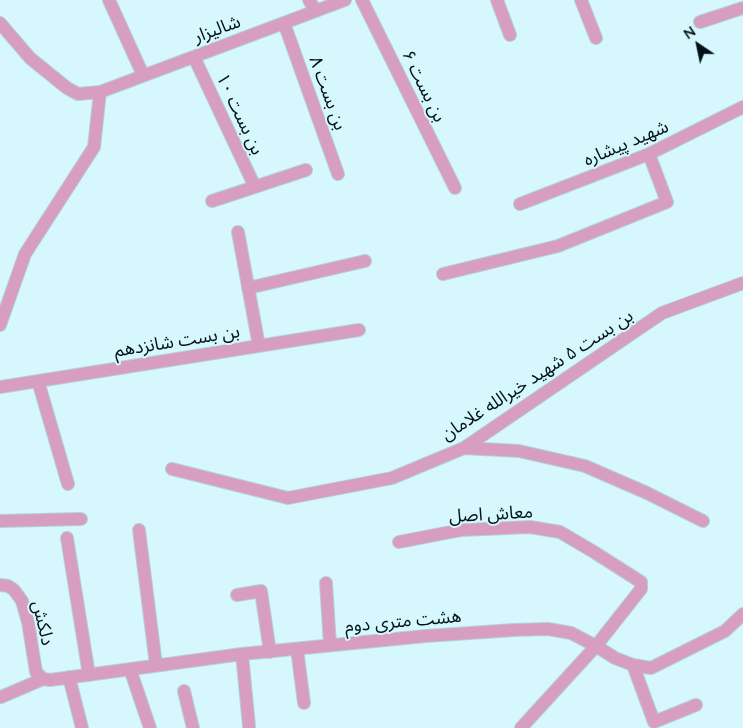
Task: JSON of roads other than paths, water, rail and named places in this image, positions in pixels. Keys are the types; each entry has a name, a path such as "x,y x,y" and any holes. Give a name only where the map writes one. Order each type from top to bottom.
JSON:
{"street":[{"path":"108,0 143,75"},
{"path":"309,0 316,11"},
{"name":"شالیزار","path":"100,92 345,0"},
{"name":"بن بست ۶","path":"362,0 455,188"},
{"path":"497,0 510,36"},
{"path":"581,0 596,38"},
{"path":"700,22 743,8"},
{"path":"0,23 30,58 67,88 78,94 100,92 94,147 25,254 0,325"},
{"name":"بن بست ۸","path":"284,23 338,174"},
{"name":"بن بست ۱۰","path":"194,56 254,187"},
{"name":"شهید پیشاره","path":"520,204 649,154 743,107"},
{"path":"443,274 558,246 667,202 649,154"},
{"path":"212,201 306,170"},
{"path":"238,232 259,346"},
{"path":"248,288 364,261"},
{"name":"بن بست ۵ شهید خیرالله غلامان","path":"172,469 288,498 392,478 464,448 662,313 743,283"},
{"name":"بن بست شانزدهم","path":"0,387 358,330"},
{"path":"38,381 68,484"},
{"path":"464,448 519,450 585,466 647,493 703,521"},
{"path":"0,521 81,518"},
{"name":"معاش اصل","path":"399,542 461,530 530,527 560,532 641,582 641,589 596,646"},
{"path":"139,530 156,665"},
{"path":"67,538 88,675"},
{"path":"326,583 330,646"},
{"name":"دلکش","path":"0,585 8,586 14,590 22,602 28,622 36,672 43,679"},
{"path":"237,595 261,591 270,652"},
{"name":"هشت متری دوم","path":"1,696 43,679 88,675 242,654 426,636 548,629 571,633 633,666 651,668 725,631 743,614"},
{"path":"521,728 596,646"},
{"path":"296,649 304,703"},
{"path":"242,654 249,726"},
{"path":"633,666 654,722 696,705"},
{"path":"130,669 150,728"},
{"path":"69,677 82,728"},
{"path":"184,691 193,728"}]}
